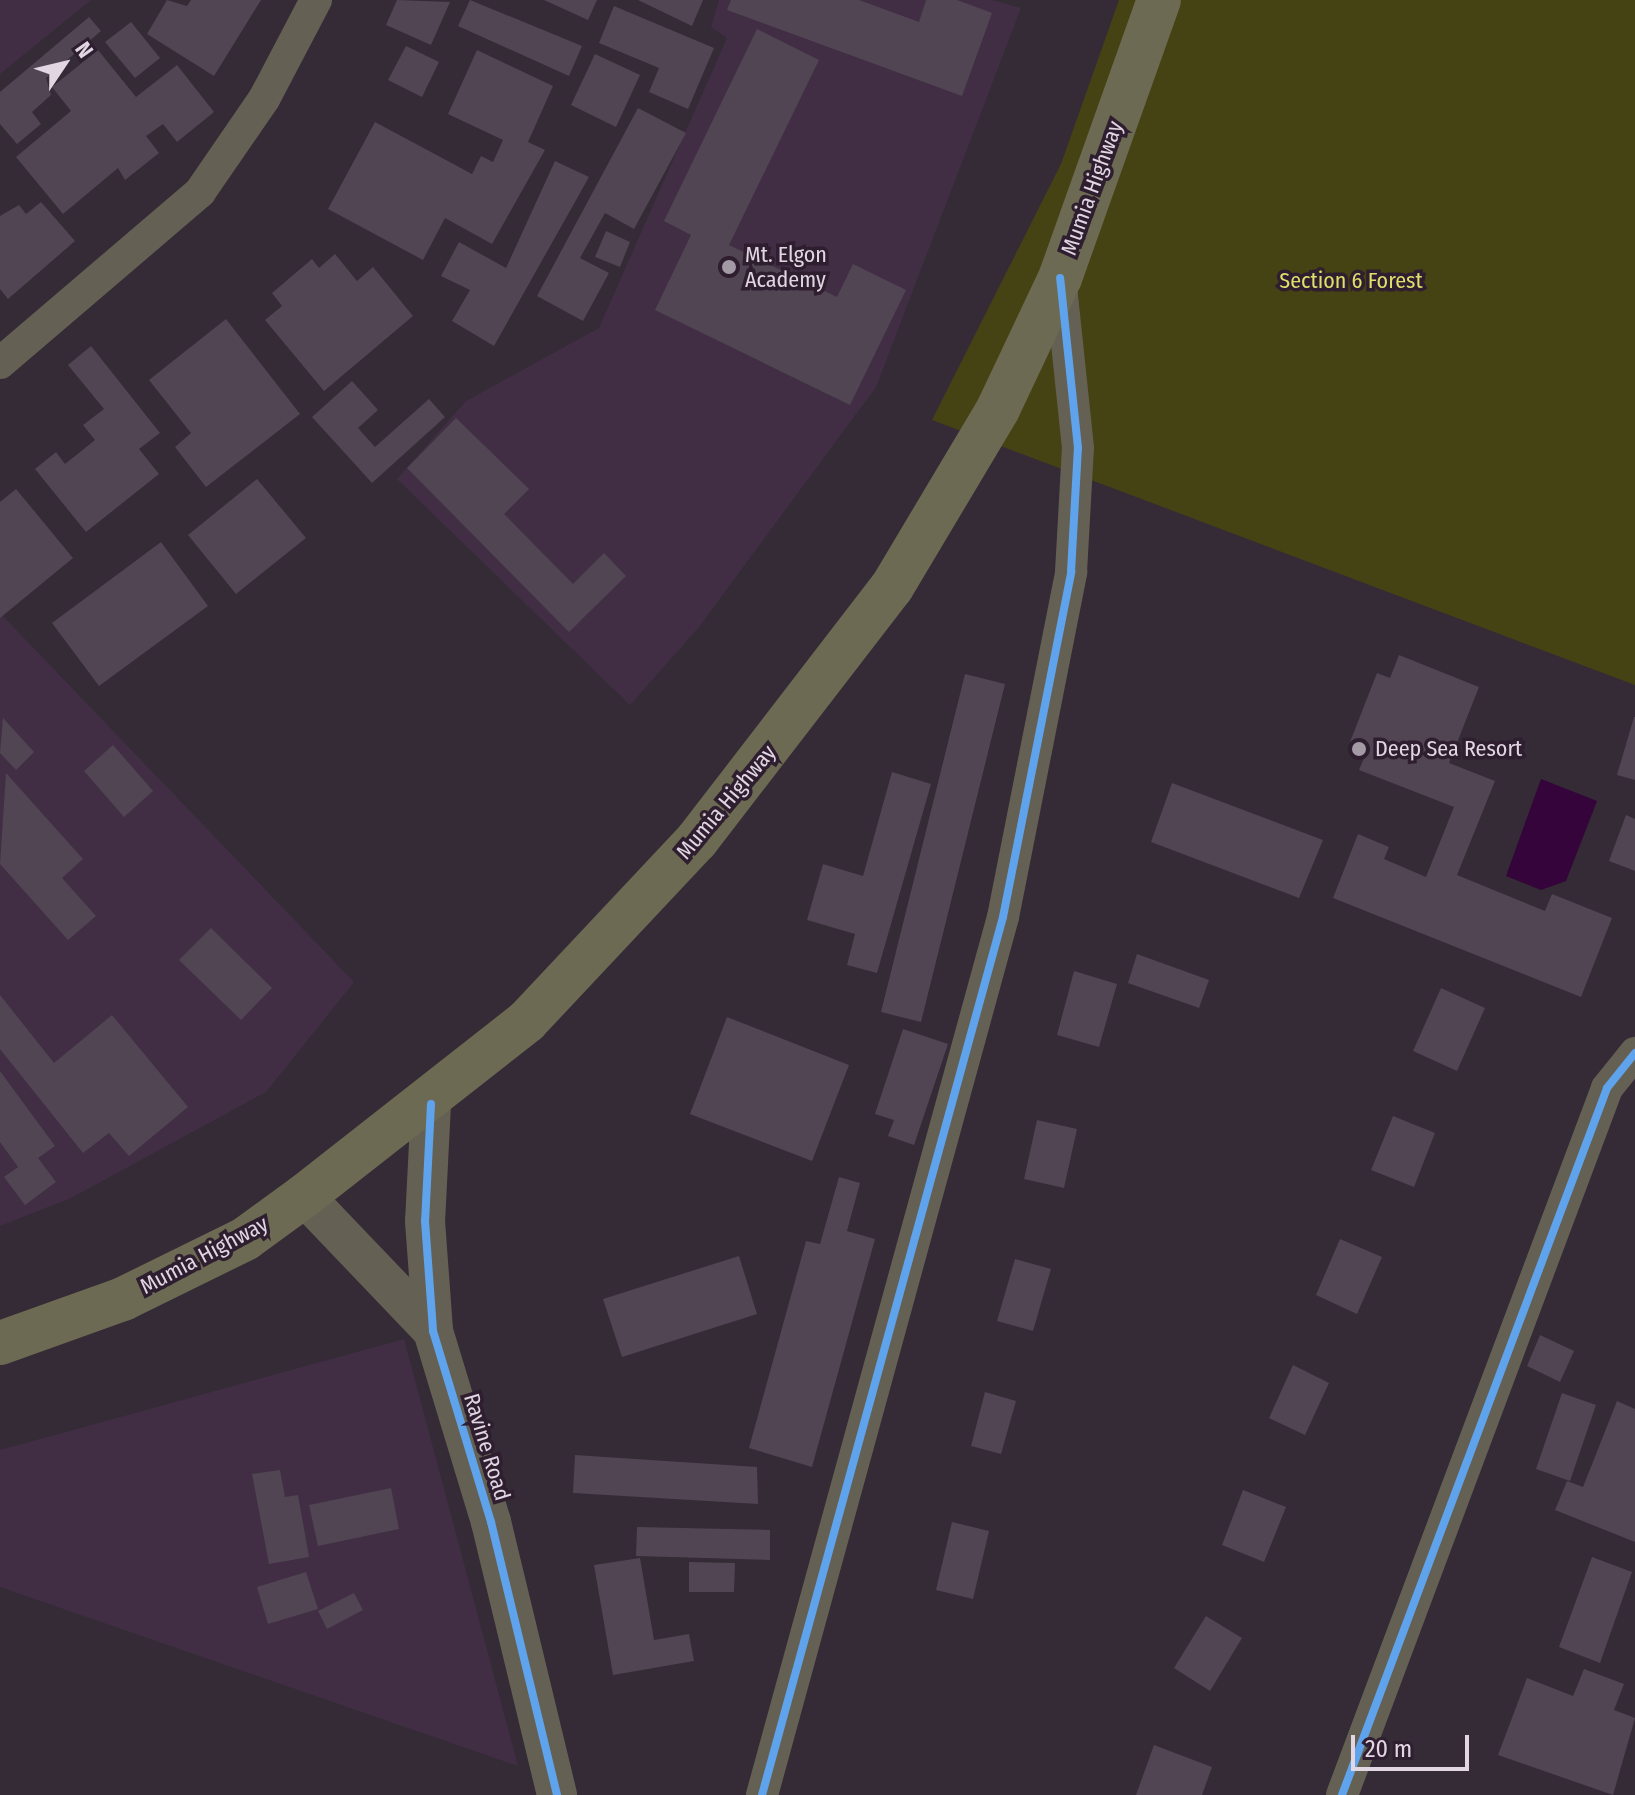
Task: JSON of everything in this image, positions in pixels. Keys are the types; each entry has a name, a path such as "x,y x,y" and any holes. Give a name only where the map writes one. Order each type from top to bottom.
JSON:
{"highway":[{"name":"Mumia Highway","path":"0,1343 123,1299 245,1239 431,1104 527,1021 697,840 782,736 892,587 998,409 1060,278 1159,0"}],"street":[{"path":"0,363 200,192 264,99 316,0"},
{"path":"762,1795 1006,902 1071,572 1078,448 1060,278"},
{"path":"1342,1795 1607,1088 1635,1053"},
{"name":"Ravine Road","path":"431,1104 425,1221 433,1331 491,1522 557,1795"},
{"name":"Ravine Road","path":"304,1196 433,1331"}],"shaded area":[{"path":"0,0 91,0 0,74"},
{"path":"719,0 992,0 1021,8 876,387 699,627 630,705 397,479 466,401 599,328 727,38 711,27"},
{"path":"0,613 354,982 266,1092 71,1198 0,1226"},
{"path":"1541,779 1597,801 1566,881 1541,890 1506,876"},
{"path":"404,1339 518,1766 0,1587 0,1450"}],"green space":[{"name":"Section 6 Forest","path":"1119,0 1635,0 1635,685 932,420 1061,164"}],"building":[{"path":"167,0 187,6 191,0 261,0 214,76 147,34"},
{"path":"397,0 450,2 431,45 386,25"},
{"path":"470,0 582,46 569,76 458,26"},
{"path":"544,0 597,0 588,20"},
{"path":"638,0 703,0 692,26"},
{"path":"731,0 859,0 919,22 926,0 957,0 992,13 962,96 727,10"},
{"path":"614,6 714,48 688,109 649,92 659,68 599,43"},
{"path":"89,17 101,31 46,78 51,95 32,112 41,124 17,144 0,124 0,92"},
{"path":"131,22 160,58 135,78 105,42"},
{"path":"757,29 819,60 729,245 837,297 853,264 906,290 850,405 655,310 691,235 664,221"},
{"path":"406,46 439,62 422,97 388,80"},
{"path":"98,50 136,97 177,65 214,112 177,142 163,124 146,136 159,153 125,180 118,168 63,214 16,157 71,111 52,87"},
{"path":"477,50 553,86 528,142 545,150 492,244 445,218 423,260 328,209 375,122 472,174 481,156 493,162 503,140 448,114"},
{"path":"595,54 640,75 616,127 571,105"},
{"path":"638,108 686,133 634,229 605,213 580,258 609,273 583,321 537,296"},
{"path":"555,161 589,177 494,346 452,321 470,290 441,276 459,242 506,268"},
{"path":"41,202 75,241 8,299 0,289 0,216 19,205 26,214"},
{"path":"606,231 630,242 620,267 595,257"},
{"path":"335,254 357,281 373,267 413,316 324,391 265,320 282,306 272,293 312,259 319,268"},
{"path":"226,319 300,414 206,487 175,447 191,433 149,380"},
{"path":"91,346 160,433 139,449 159,474 86,532 35,469 56,452 65,464 95,440 83,425 104,409 68,365"},
{"path":"352,381 378,410 358,428 375,447 429,399 445,417 372,483 312,417"},
{"path":"456,418 529,489 504,514 573,584 604,553 626,576 569,632 407,468"},
{"path":"257,479 306,538 236,594 188,535"},
{"path":"16,489 73,558 0,618 0,502"},
{"path":"161,542 208,606 99,686 52,623"},
{"path":"1399,655 1479,687 1449,763 1495,781 1457,875 1545,911 1552,894 1612,918 1581,997 1333,898 1358,834 1389,847 1384,859 1426,877 1454,807 1359,770 1368,749 1350,742 1377,673 1390,678"},
{"path":"965,674 1005,684 921,1022 881,1012"},
{"path":"1635,717 1635,780 1617,775"},
{"path":"3,718 34,752 16,770 0,753"},
{"path":"113,745 153,791 124,817 84,771"},
{"path":"892,772 931,784 877,973 847,965 855,934 807,920 823,864 863,876"},
{"path":"6,773 83,859 62,878 96,916 68,940 0,864"},
{"path":"1172,783 1323,840 1299,898 1151,842"},
{"path":"1626,815 1635,819 1635,871 1609,861"},
{"path":"211,928 272,988 241,1020 179,960"},
{"path":"1137,954 1209,980 1199,1008 1128,983"},
{"path":"1074,971 1117,984 1099,1047 1057,1035"},
{"path":"1441,988 1485,1008 1457,1071 1413,1051"},
{"path":"0,995 54,1063 112,1015 188,1107 129,1156 109,1133 83,1153 0,1049"},
{"path":"727,1017 849,1065 812,1161 690,1114"},
{"path":"903,1029 948,1044 914,1145 888,1136 894,1120 875,1114"},
{"path":"0,1071 55,1146 38,1158 56,1182 25,1205 4,1177 18,1167 0,1142"},
{"path":"1393,1116 1435,1133 1414,1187 1371,1170"},
{"path":"1037,1120 1077,1129 1064,1188 1024,1179"},
{"path":"839,1177 860,1183 847,1231 875,1239 812,1467 749,1448 806,1241 820,1244"},
{"path":"1340,1239 1382,1257 1357,1314 1316,1295"},
{"path":"739,1256 757,1314 622,1357 603,1299"},
{"path":"1015,1259 1051,1269 1033,1331 997,1321"},
{"path":"1540,1335 1574,1351 1560,1382 1527,1366"},
{"path":"1293,1365 1329,1383 1305,1435 1269,1418"},
{"path":"985,1392 1016,1401 1001,1454 971,1446"},
{"path":"1562,1393 1596,1405 1570,1481 1536,1469"},
{"path":"1617,1401 1635,1409 1635,1542 1555,1510 1567,1481 1583,1487"},
{"path":"575,1455 757,1467 758,1504 573,1493"},
{"path":"280,1470 285,1497 298,1495 309,1557 269,1564 252,1474"},
{"path":"391,1488 399,1529 318,1546 309,1505"},
{"path":"1243,1490 1286,1507 1264,1562 1222,1545"},
{"path":"952,1522 989,1531 973,1599 936,1590"},
{"path":"637,1527 770,1530 770,1560 636,1556"},
{"path":"1592,1557 1632,1572 1600,1663 1559,1647"},
{"path":"640,1558 654,1640 689,1634 694,1661 613,1675 594,1565"},
{"path":"689,1562 735,1563 734,1592 689,1592"},
{"path":"306,1572 318,1609 268,1624 257,1587"},
{"path":"354,1593 363,1610 327,1629 318,1611"},
{"path":"1206,1616 1242,1638 1210,1691 1174,1668"},
{"path":"1584,1669 1624,1684 1614,1710 1635,1718 1613,1795 1498,1755 1527,1678 1573,1696"},
{"path":"1154,1745 1212,1767 1202,1795 1136,1795"}],"cycle path":[{"path":"762,1795 1003,917 1071,572 1078,448 1060,278"},
{"path":"1342,1795 1607,1088 1635,1053"},
{"path":"431,1104 425,1221 433,1331 491,1522 557,1795"}],"place":[{"name":"Mt. Elgon Academy","path":"729,267"},
{"name":"Deep Sea Resort","path":"1359,749"}]}
